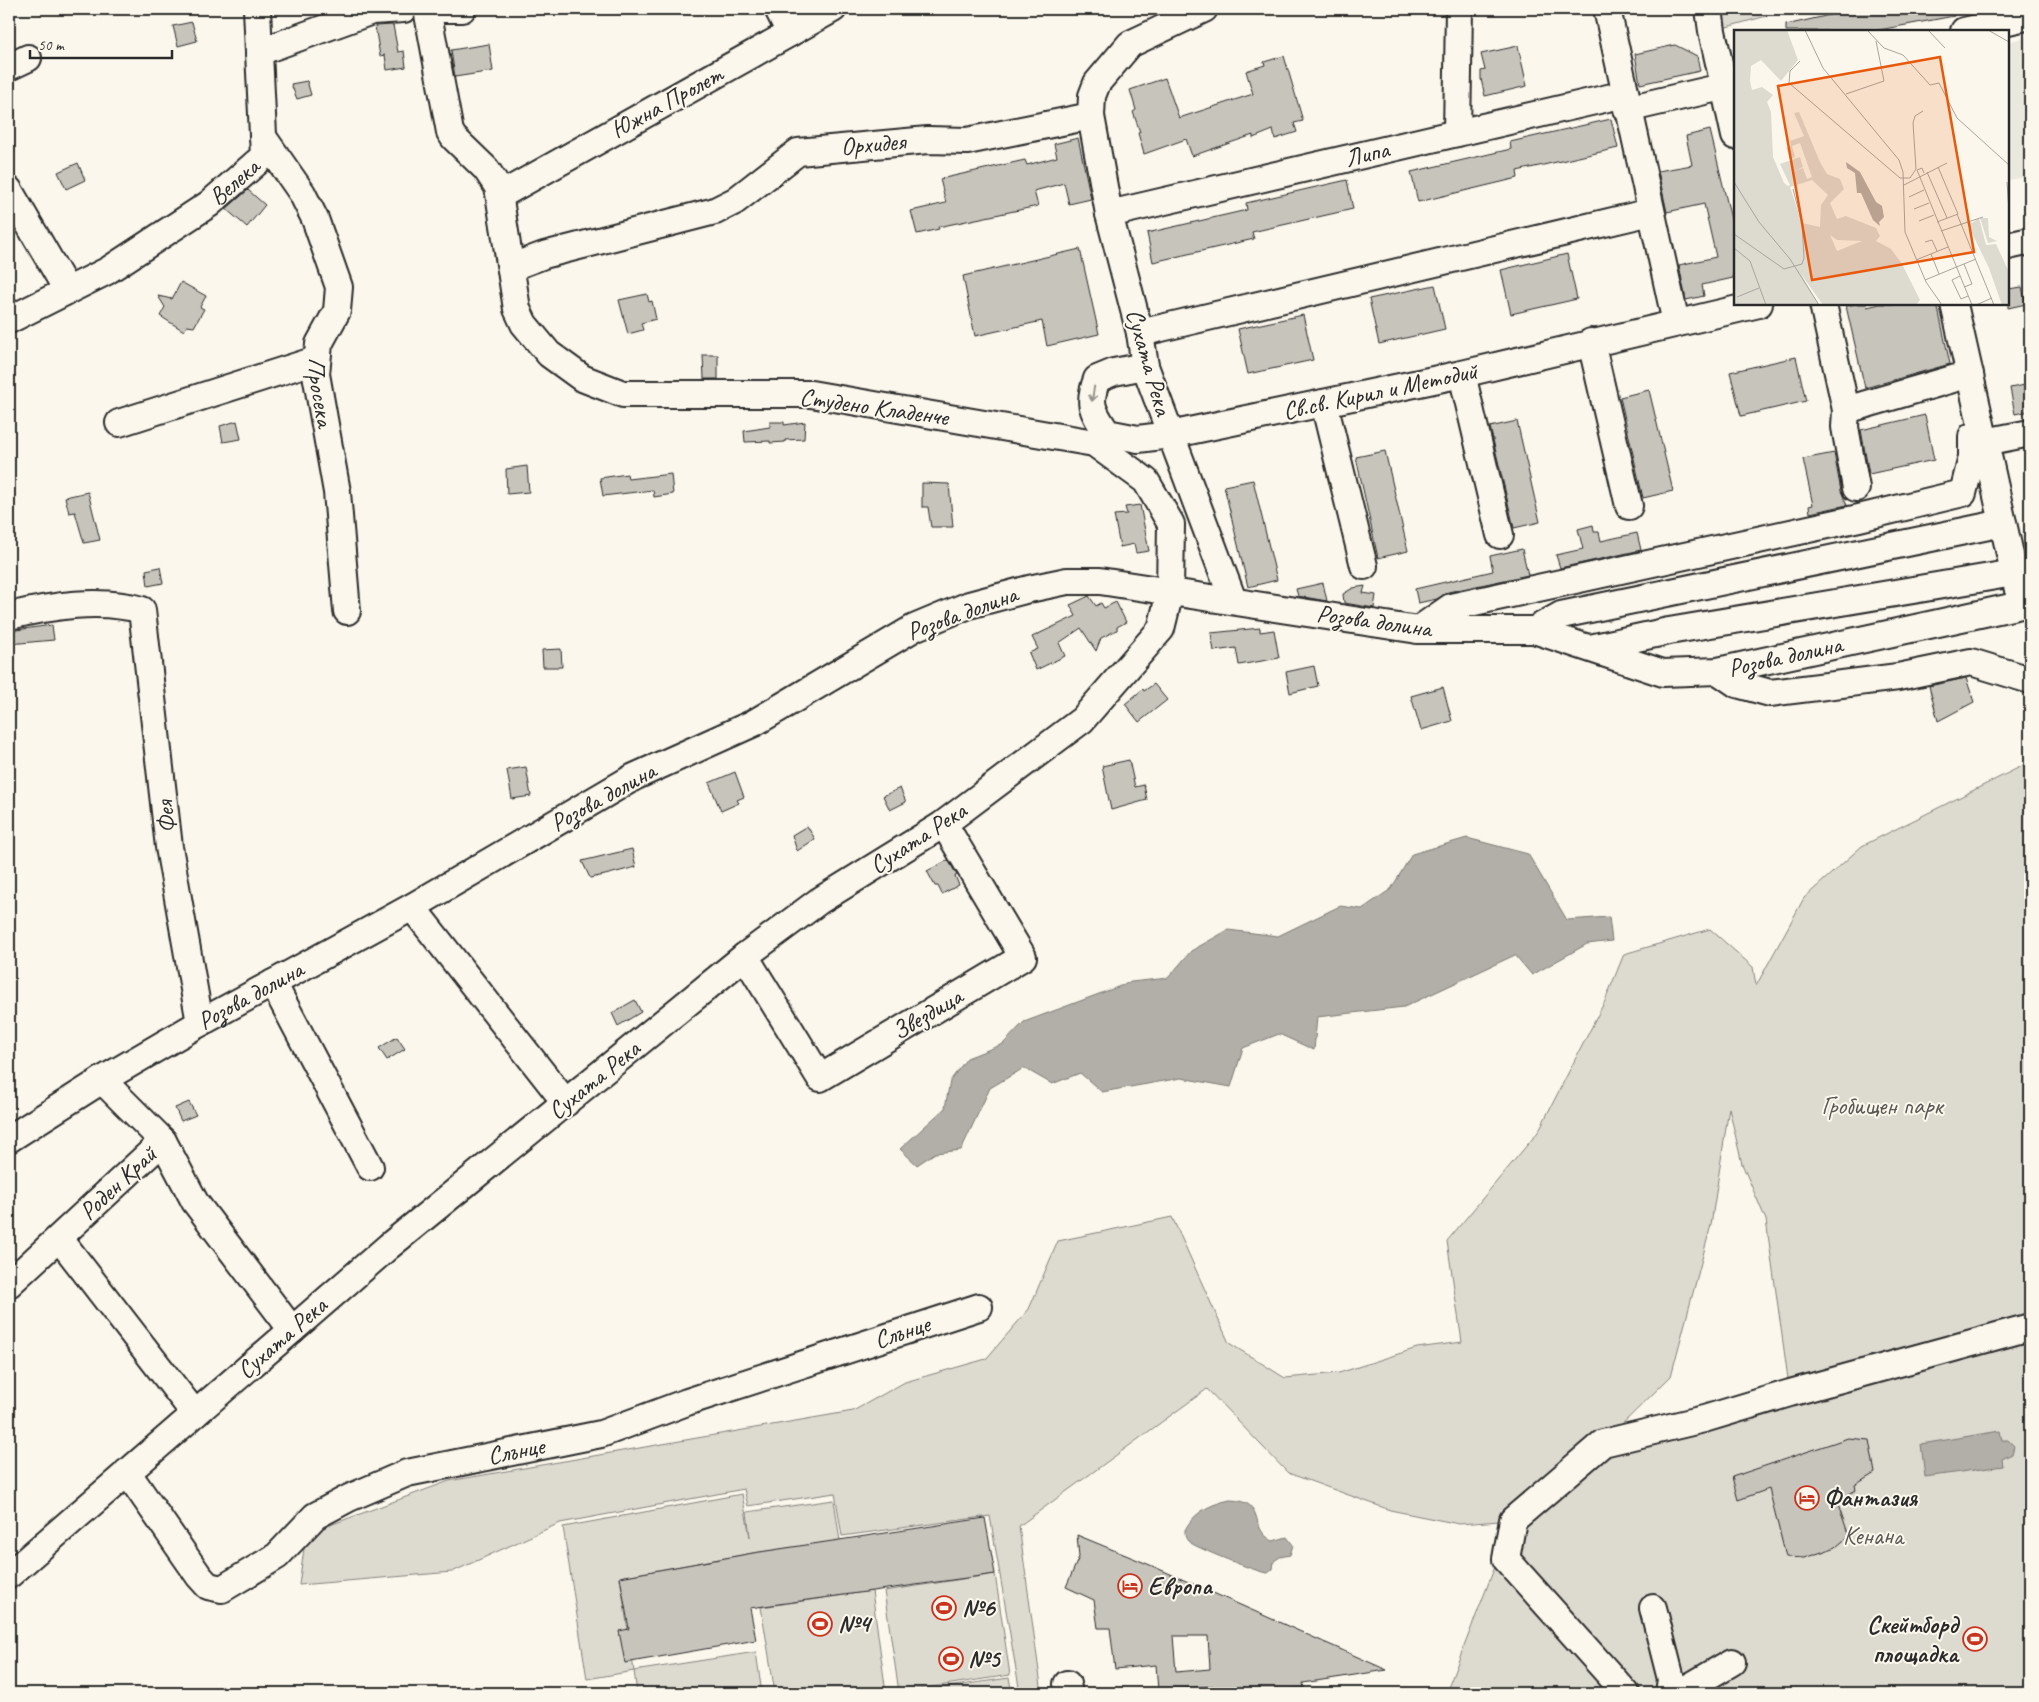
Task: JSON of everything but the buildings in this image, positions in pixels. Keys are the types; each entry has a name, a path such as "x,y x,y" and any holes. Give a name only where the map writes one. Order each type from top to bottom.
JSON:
{"street":[{"name":"Велека","path":"9,320 107,271 209,204 264,156 257,9"},
{"path":"259,52 372,11 404,9"},
{"path":"462,9 428,9 450,132 494,178 501,194"},
{"path":"778,9 790,33"},
{"name":"Южна Пролет","path":"501,194 834,9"},
{"path":"1090,116 1092,96 1097,82 1130,44 1204,9"},
{"path":"1457,133 1459,9"},
{"path":"1607,9 1676,323"},
{"path":"1709,9 1730,86 1734,126"},
{"path":"1968,30 2030,16"},
{"name":"Липа","path":"1109,214 1457,133 1626,102 1730,86"},
{"name":"Сухата Река","path":"1090,116 1109,214 1140,333 1145,366 1233,600"},
{"name":"Орхидея","path":"512,267 544,255 715,211 736,201 798,152 928,140 967,141 1090,116"},
{"name":"Просека","path":"263,137 302,193 311,210 339,287 337,310 319,344 316,374 337,492 347,611"},
{"path":"9,190 67,290"},
{"name":"Студено Кладенче","path":"501,194 517,309 524,324 549,354 582,378 623,394 811,394 1100,438 1146,481 1171,524 1170,592"},
{"path":"1140,333 1651,212"},
{"path":"2009,246 2030,241"},
{"name":"Св.св. Кирил и Методий","path":"1100,438 1138,439 1170,435 1462,374 1591,342 1755,305"},
{"path":"1823,305 1846,410 1845,427 1856,488"},
{"path":"1954,305 2014,572 2026,604"},
{"path":"1591,342 1629,506"},
{"path":"119,423 316,360"},
{"path":"1100,438 1092,409 1092,391 1097,379 1114,372 1145,366"},
{"path":"1462,374 1500,535"},
{"path":"1846,410 1970,374"},
{"path":"1324,403 1364,566"},
{"path":"1418,630 1451,607 1859,518 1963,493 1972,457 1972,436 1984,438 2030,433"},
{"path":"1534,630 1561,615 2003,523"},
{"path":"1589,648 1669,631 2014,572"},
{"name":"Розова долина","path":"9,1139 102,1080 200,1023 412,906 634,777 754,724 914,628 969,605 1067,580 1100,581 1418,630 1534,630 1663,673 1718,671 2026,604"},
{"name":"Сухата Река","path":"9,1575 389,1246 745,956 819,902 944,824 1082,720 1160,629 1170,592"},
{"name":"Фея","path":"9,616 46,609 92,604 124,605 142,610 169,847 200,1023"},
{"path":"1718,671 1737,684 1770,693 1898,677 1971,662 2030,680"},
{"name":"Звездица","path":"745,956 820,1078 1023,957 944,824"},
{"path":"412,906 566,1103"},
{"path":"273,983 370,1168"},
{"name":"Роден Край","path":"9,1284 164,1141 102,1080"},
{"path":"164,1141 195,1202 292,1330"},
{"path":"59,1238 194,1414"},
{"name":"Слънце","path":"127,1472 199,1576 208,1586 222,1589 277,1556 315,1516 407,1473 601,1434 687,1402 979,1307"},
{"path":"1626,1693 1506,1560 1513,1520 1603,1443 1704,1419 1790,1393 2030,1327"},
{"path":"1653,1608 1671,1679 1670,1693"},
{"path":"1679,1693 1732,1662"}],"shaded area":[{"path":"2030,36 2030,193 2026,177 2009,180 2009,42"},
{"path":"1467,838 1528,854 1567,920 1609,917 1612,941 1587,944 1532,975 1515,955 1404,1007 1317,1017 1314,1050 1279,1034 1243,1048 1231,1087 1181,1078 1102,1092 1080,1073 1052,1084 1024,1068 990,1088 961,1150 935,1153 917,1165 900,1149 945,1108 950,1081 967,1058 1003,1044 1024,1022 1131,982 1168,978 1191,951 1228,930 1278,936 1340,906 1362,909 1391,889 1412,854"},
{"path":"2000,1431 2002,1440 2008,1440 2014,1446 2012,1454 2002,1459 2003,1466 1925,1477 1921,1444"},
{"path":"1230,1500 1249,1505 1265,1536 1273,1541 1287,1537 1293,1545 1290,1555 1280,1557 1274,1561 1273,1569 1268,1573 1214,1554 1186,1539 1185,1530 1193,1518 1216,1504"}],"green space":[{"path":"1723,9 1792,9 1712,31"},
{"path":"2030,762 2030,1327 1825,1383 2030,1329 2030,1693 1446,1693 1513,1520 1459,1524 1390,1510 1288,1473 1207,1389 1019,1526 1042,1693 1020,1693 990,1516 842,1536 835,1493 748,1506 744,1489 560,1523 452,1572 299,1585 306,1534 449,1481 853,1411 905,1382 986,1359 1029,1309 1058,1241 1172,1217 1229,1343 1285,1378 1339,1373 1417,1348 1462,1342 1447,1241 1538,1132 1605,1001 1624,954 1710,929 1753,967 1756,986 1804,898 1862,846","holes":["1729,1108 1742,1164 1766,1220 1790,1393 1604,1442 1671,1376 1711,1225"]},
{"path":"742,1494 750,1537 747,1512 834,1500 840,1541 753,1553 620,1577 634,1671 587,1679 563,1527"},
{"path":"995,1574 1010,1675 899,1692 884,1591"},
{"path":"872,1591 886,1693 775,1693 761,1607"},
{"path":"756,1652 762,1693 637,1693 634,1671"},
{"path":"1009,1678 1012,1693 906,1693"}],"place":[{"name":"Фантазия","path":"1807,1498"},
{"name":"Европа","path":"1130,1586"},
{"name":"№6","path":"944,1608"},
{"name":"№4","path":"820,1624"},
{"name":"Скейтборд площадка","path":"1975,1639"},
{"name":"№5","path":"951,1659"}],"park label":[{"name":"Гробищен парк","path":"1882,1106"},
{"name":"Кенана","path":"1873,1536"}]}
